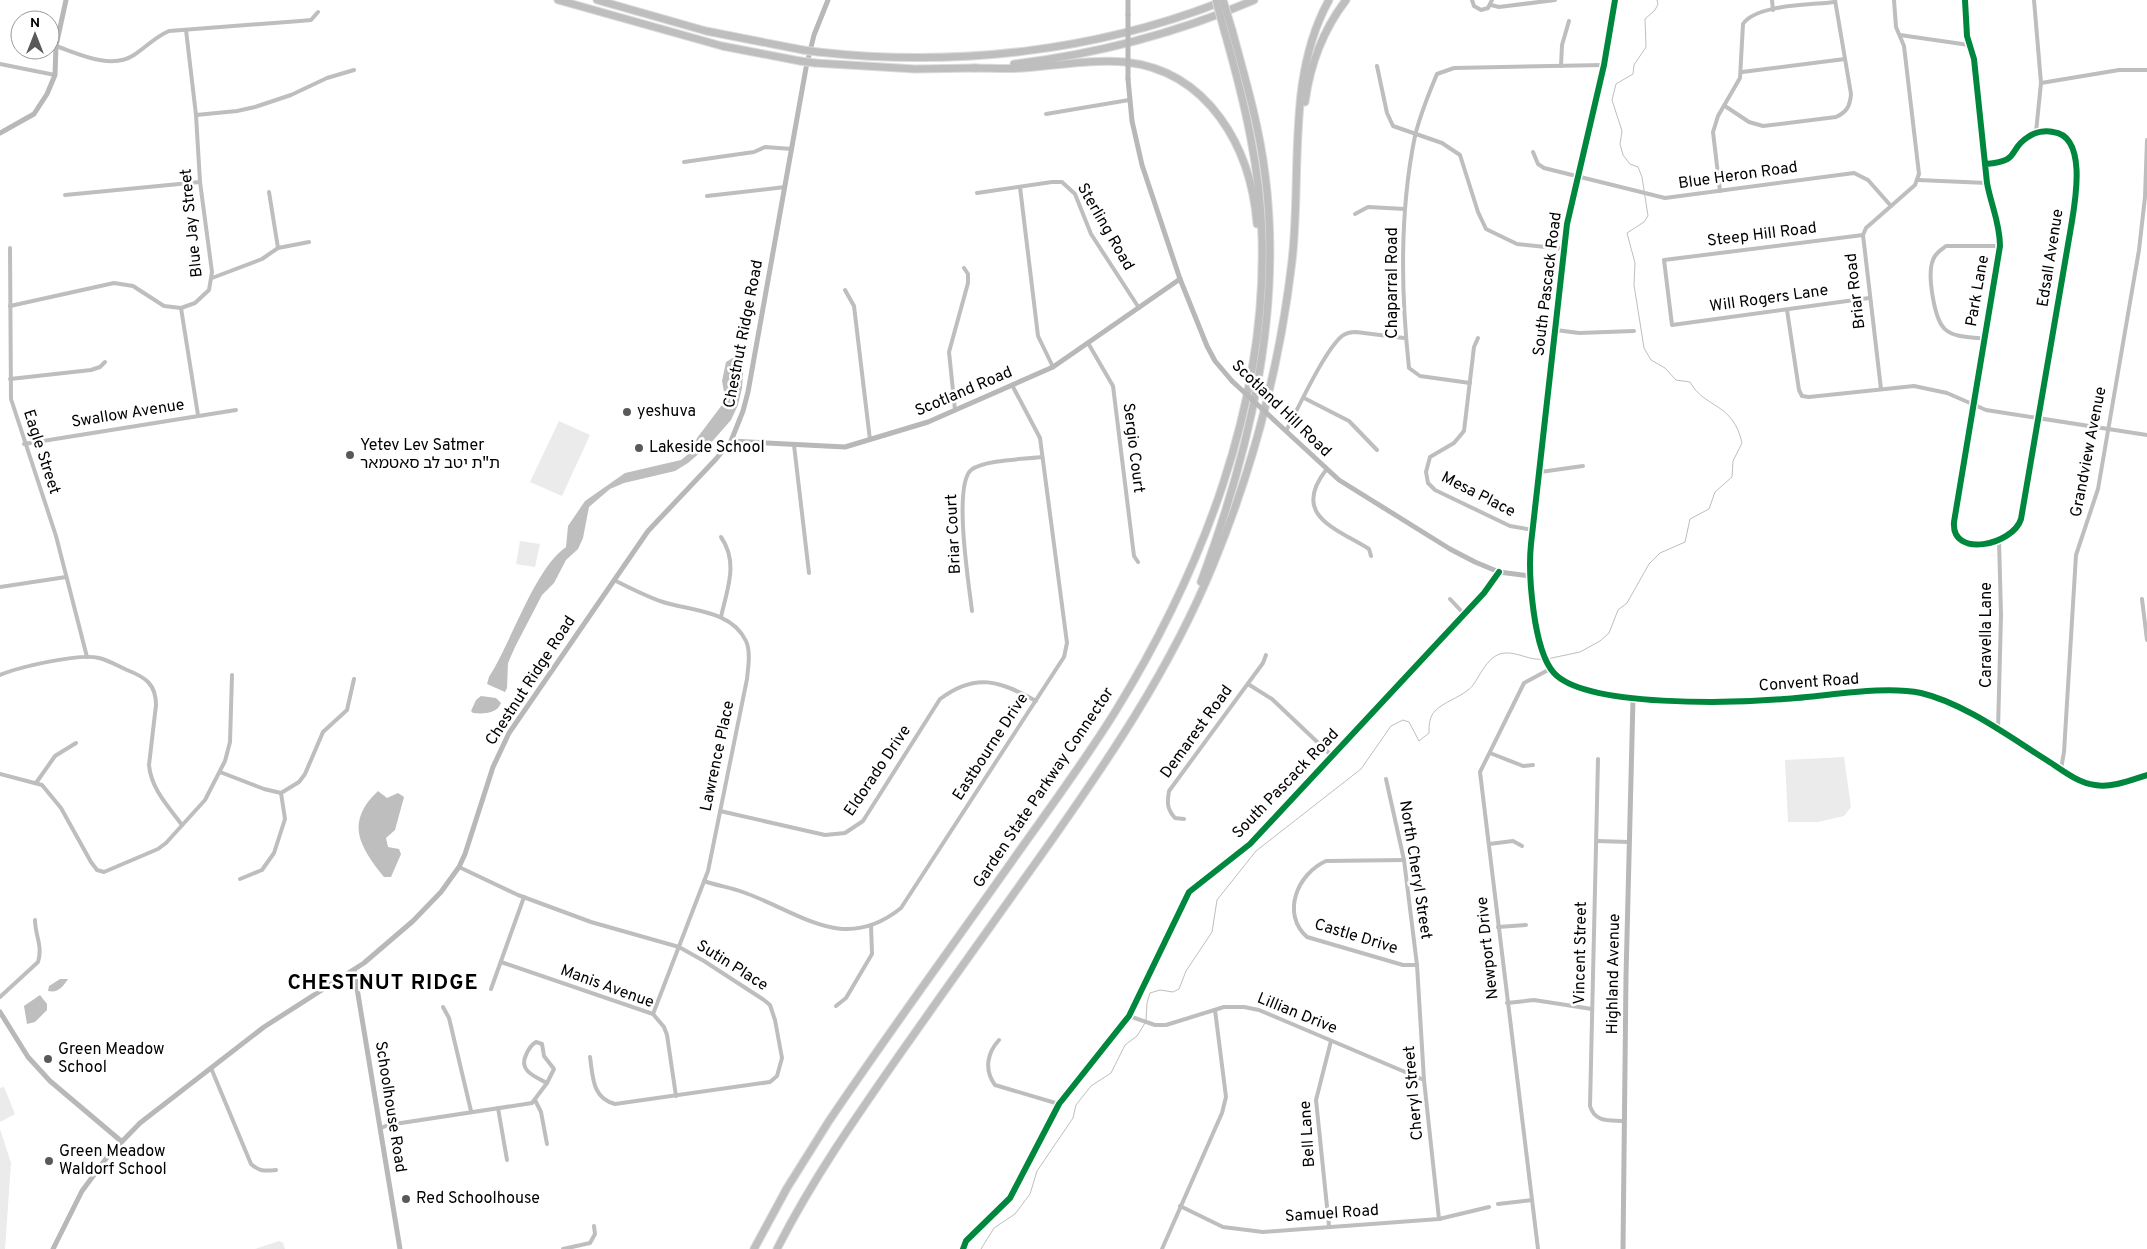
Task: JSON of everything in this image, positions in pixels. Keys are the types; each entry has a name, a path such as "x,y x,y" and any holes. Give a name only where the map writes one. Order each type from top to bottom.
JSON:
{"highway":[{"path":"558,0 722,46 815,63 881,68 1021,68 1094,62 1128,63 1168,74 1198,93 1227,125 1246,166 1257,221 1261,300"},
{"path":"597,0 706,31 803,50 875,57 934,58 1032,51 1137,29 1225,0 1228,32 1250,127 1258,173 1262,237 1261,300"},
{"path":"1183,632 1236,481 1255,394 1267,308 1270,236 1265,173 1257,126 1228,32 1216,0"},
{"path":"973,68 1053,59 1121,45 1188,26 1254,0"},
{"path":"1183,632 1231,521 1254,448 1272,379 1292,261 1302,86 1306,55 1316,25 1329,0"},
{"path":"1300,135 1312,65 1327,30 1346,0"},
{"name":"Garden State Parkway Connector","path":"754,1249 787,1188 824,1127 1084,759 1119,706 1154,644 1194,559 1222,485 1247,392 1261,300"},
{"name":"Garden State Parkway Connector","path":"777,1249 815,1181 857,1115 1116,747 1160,676 1183,632"}],"street":[{"path":"60,28 66,0"},
{"name":"Chestnut Ridge Road","path":"53,1249 82,1191 121,1141 161,1106 264,1027 354,970 390,942 431,904 459,868 493,767 509,733 648,531 731,441 743,411 748,392 811,46 828,0"},
{"name":"Scotland Hill Road","path":"1128,0 1129,100 1142,165 1180,279 1215,361 1232,381 1326,470 1450,549 1499,572 1530,576"},
{"path":"1472,0 1474,6 1481,10 1491,5 1499,7 1555,0"},
{"path":"1491,5 1492,0"},
{"name":"South Pascack Road","path":"1530,576 1533,530 1565,249 1577,177 1604,65 1615,0"},
{"path":"1772,0 1773,10"},
{"path":"1894,0 1899,35 1904,46 1918,180 1987,183"},
{"name":"Park Lane","path":"1965,0 1969,44 1974,60 1987,183 1990,200 1998,222 2000,246 1953,529 1959,540 1966,544 1999,540"},
{"path":"1986,164 2005,162 2014,155 2022,140 2036,132 2041,83 2034,0"},
{"path":"1720,191 1713,132 1715,124 1725,106 1738,85 1742,72 1743,24 1753,14 1835,1 1845,58 1850,102 1843,114 1836,117 1763,126 1749,122 1725,106"},
{"path":"60,47 98,59 115,62 134,55 164,33 311,20 318,12"},
{"path":"1561,66 1562,45 1569,21"},
{"name":"Blue Jay Street","path":"182,308 202,298 211,285 212,278 200,182 196,115 186,30"},
{"path":"1899,35 1969,44"},
{"path":"1742,72 1845,58"},
{"path":"0,133 34,114 47,94 55,75 56,60"},
{"path":"0,64 55,75"},
{"name":"Chaparral Road","path":"1470,383 1420,376 1413,372 1409,368 1404,338 1405,209 1416,134 1437,74 1445,70 1604,65"},
{"path":"1377,66 1389,120 1393,126 1442,143 1460,156 1478,212 1486,229 1517,244 1565,249"},
{"path":"196,115 237,111 255,107 291,95 327,78 354,70"},
{"path":"2041,83 2119,70 2147,70"},
{"path":"1046,114 1129,100"},
{"name":"Edsall Avenue","path":"2036,132 2057,132 2067,136 2073,145 2076,156 2073,213 2039,416"},
{"name":"Grandview Avenue","path":"2061,769 2064,752 2076,555 2093,508 2143,223 2147,140"},
{"path":"684,162 754,152 765,147 792,149"},
{"name":"Blue Heron Road","path":"1533,152 1538,164 1544,168 1637,192 1673,197 1854,173 1868,180 1891,206"},
{"name":"Briar Road","path":"1881,389 1863,234 1866,228 1918,180"},
{"path":"65,195 200,182"},
{"name":"Sterling Road","path":"977,193 1052,182 1062,182 1069,186 1075,194 1092,234 1139,308"},
{"path":"707,196 785,187"},
{"path":"1020,187 1038,336 1053,367"},
{"path":"269,192 278,248"},
{"path":"1355,214 1368,207 1405,209"},
{"name":"Steep Hill Road","path":"1672,325 1664,260 1863,234"},
{"path":"212,278 262,259 278,248 309,242"},
{"path":"1984,338 1956,335 1947,331 1939,323 1931,269 1933,258 1946,246 2000,246"},
{"name":"Eagle Street","path":"10,248 11,399 24,444 56,536 87,657"},
{"path":"954,410 948,352 968,283 968,274 964,268"},
{"name":"Scotland Road","path":"731,441 845,446 928,422 1053,367 1180,279"},
{"path":"10,306 114,283 133,286 164,306 182,308 198,415"},
{"path":"845,290 854,306 870,440"},
{"name":"Will Rogers Lane","path":"1672,325 1869,298"},
{"path":"1787,310 1798,390 1802,396 1809,398 1914,386 1947,393 1986,410 2039,416 2147,435"},
{"path":"1556,330 1579,333 1634,331"},
{"path":"1286,432 1331,349 1342,336 1349,332 1356,332 1404,338"},
{"name":"Mesa Place","path":"1478,338 1474,347 1464,432 1454,443 1430,457 1426,472 1428,483 1443,494 1510,526 1533,530"},
{"name":"Sergio Court","path":"1088,343 1112,386 1134,556 1138,562"},
{"path":"10,379 91,370 100,367 105,362"},
{"name":"Eastbourne Drive","path":"704,881 746,893 827,928 856,930 871,925 901,908 1064,657 1067,643 1040,438 1012,385"},
{"path":"1304,398 1349,421 1377,450"},
{"name":"Swallow Avenue","path":"24,444 236,410"},
{"path":"1999,540 2013,532 2019,525 2039,416"},
{"path":"794,445 809,573"},
{"name":"Briar Court","path":"972,610 961,500 966,479 970,471 980,465 1042,457"},
{"path":"1540,472 1583,466"},
{"path":"1326,470 1313,489 1312,499 1315,510 1324,521 1369,549 1371,556"},
{"path":"721,617 732,567 728,548 722,538"},
{"name":"Caravella Lane","path":"1998,730 1999,540"},
{"name":"South Pascack Road","path":"963,1249 966,1241 1010,1198 1059,1104 1129,1016 1189,892 1250,844 1464,614 1499,572"},
{"path":"1530,576 1542,650 1549,667"},
{"path":"0,587 66,577"},
{"name":"Lawrence Place","path":"614,580 646,596 721,617 734,626 746,641 748,659 747,680 704,881 653,1014"},
{"path":"1450,599 1464,614"},
{"path":"2142,599 2147,640"},
{"name":"Demarest Road","path":"1184,819 1175,818 1169,810 1167,800 1169,791 1248,684 1266,655"},
{"path":"0,675 61,660 87,657 98,658 139,675 151,683 156,696 156,705 149,765 150,775 160,796 182,825"},
{"name":"Convent Road","path":"1549,667 1570,684 1633,699 1759,700 1904,692 1921,694 1938,699 1998,730 2061,769 2095,786 2107,786 2147,775"},
{"name":"Newport Drive","path":"1538,1249 1480,772 1524,683 1549,667"},
{"path":"0,774 36,783 51,794 97,870 104,872 158,849 205,800 220,772 230,742 232,675"},
{"path":"220,772 264,789 280,793 299,782 305,774 323,732 347,710 354,679"},
{"name":"Eldorado Drive","path":"720,811 826,835 845,833 863,821 940,699 947,694 967,684 994,682 1009,686 1036,701"},
{"path":"1248,684 1272,699 1332,756"},
{"name":"Highland Avenue","path":"1623,1249 1633,699"},
{"path":"36,783 55,756 76,743"},
{"path":"1490,753 1523,766 1532,765"},
{"name":"Vincent Street","path":"1598,759 1590,1106 1593,1114 1600,1119 1624,1121"},
{"name":"North Cheryl Street","path":"1386,779 1404,860 1417,965"},
{"path":"240,879 262,870 274,853 285,819 280,793"},
{"path":"1489,844 1513,841 1522,846"},
{"path":"1596,841 1629,842"},
{"name":"Castle Drive","path":"1404,860 1326,861 1317,865 1301,883 1293,913 1300,931 1307,937 1403,965 1417,965"},
{"name":"Sutin Place","path":"459,868 524,897 590,922 679,947 704,961 770,1005 775,1020 782,1058 777,1076 770,1082 620,1104 609,1103 597,1093 590,1057"},
{"path":"491,989 524,897"},
{"path":"0,998 38,962 40,942 34,932 35,920"},
{"path":"836,1006 846,998 872,954 871,925"},
{"path":"1498,927 1526,925"},
{"name":"Manis Avenue","path":"501,962 653,1014 664,1027 667,1035 676,1096"},
{"name":"Cheryl Street","path":"1417,965 1424,1080 1439,1219"},
{"name":"Schoolhouse Road","path":"354,970 400,1249"},
{"path":"1507,1003 1534,1000 1592,1009"},
{"name":"Lillian Drive","path":"1129,1016 1149,1023 1166,1025 1224,1007 1244,1007 1259,1010 1424,1080"},
{"path":"444,1008 449,1018 471,1111"},
{"path":"1162,1249 1222,1113 1226,1097 1215,1010"},
{"path":"0,1012 28,1057 45,1075 121,1141"},
{"path":"999,1040 992,1047 988,1057 989,1077 995,1085 1059,1104"},
{"name":"Bell Lane","path":"1329,1226 1316,1100 1331,1041"},
{"path":"381,1128 388,1125 498,1108 535,1100 547,1083 554,1070 544,1056 542,1044 536,1042 524,1057 524,1066 530,1074 547,1083"},
{"path":"211,1068 252,1164 257,1170 276,1170"},
{"path":"535,1100 541,1112 546,1144"},
{"path":"498,1108 507,1160"},
{"path":"1498,1204 1532,1200"},
{"name":"Samuel Road","path":"1180,1206 1223,1227 1262,1232 1439,1219 1489,1207"},
{"path":"564,1249 590,1243 595,1234 594,1226"}],"shaded area":[{"path":"741,353 744,359 742,388 738,405 731,420 710,444 688,463 675,471 624,483 610,489 589,507 583,538 578,549 566,560 554,583 542,595 515,647 508,663 507,688 505,692 487,684 534,588 544,571 566,547 568,526 585,501 625,473 681,460 692,451 697,438 722,405 725,397 722,381 726,362"},
{"path":"559,421 590,435 562,496 530,482"},
{"path":"520,541 540,544 535,567 516,564"},
{"path":"481,696 496,698 501,703 493,711 473,713 471,711 476,700"},
{"path":"1844,757 1851,807 1844,816 1818,822 1788,822 1785,760"},
{"path":"378,791 387,798 398,793 404,797 395,830 386,838 388,847 399,849 401,854 391,877 384,877 375,866 362,844 359,834 362,813 368,802"},
{"path":"60,979 68,979 60,989 48,991 49,986"},
{"path":"40,995 47,1004 47,1010 35,1022 27,1024 24,1006"},
{"path":"4,1087 15,1114 0,1122 0,1088"},
{"path":"0,1129 11,1163 5,1249 0,1249"},
{"path":"279,1241 283,1243 285,1249 255,1249"}],"waterway":[{"path":"1547,659 1580,652 1600,641 1609,633 1618,610 1627,603 1649,564 1660,553 1685,542 1690,519 1709,509 1715,492 1732,477 1733,461 1742,443 1738,430 1726,413 1696,391 1690,382 1676,380 1665,368 1651,360 1644,348 1634,285 1635,263 1627,233 1644,222 1648,216 1642,177 1638,167 1630,164 1623,155 1620,144 1622,131 1612,100 1616,84 1633,74 1634,65 1646,47 1645,19 1655,10 1658,4 1657,0"},
{"path":"1146,1020 1147,1003 1150,993 1160,990 1173,992 1179,989 1186,971 1212,932 1217,900 1256,851 1361,769 1391,726 1403,720 1409,722 1419,741 1429,733 1430,719 1433,713 1472,687 1492,658 1510,653 1533,659 1543,659"},
{"path":"981,1249 994,1228 1015,1214 1030,1194 1037,1171 1073,1118 1076,1105 1091,1086 1111,1073 1125,1045 1137,1036 1145,1023"}],"cycle path":[{"path":"1615,0 1604,65 1567,224 1531,544 1531,591 1537,630 1541,647 1554,673 1571,684 1597,692 1628,698 1663,701 1732,702 1889,690 1921,693 1970,713 2082,782 2101,786 2121,783 2147,775"},
{"path":"1965,0 1967,36 1974,59 1987,183 2000,238 1954,522 1956,534 1962,541 1972,544 1983,544 2007,536 2016,528 2021,519 2073,216 2077,172 2071,145 2064,136 2043,131 2028,137 2018,146 2010,158 1997,163 1986,164"},
{"path":"963,1249 966,1241 1010,1198 1059,1104 1129,1016 1189,892 1250,844 1484,593 1499,572"}],"place":[{"name":"yeshuva","path":"627,412"},
{"name":"Lakeside School","path":"639,448"},
{"name":"Yetev Lev Satmer ת\"ת יטב לב סאטמאר","path":"350,455"},
{"name":"Green Meadow School","path":"48,1059"},
{"name":"Green Meadow Waldorf School","path":"49,1161"},
{"name":"Red Schoolhouse","path":"406,1199"}],"district":[{"name":"CHESTNUT RIDGE","path":"383,983"}]}
